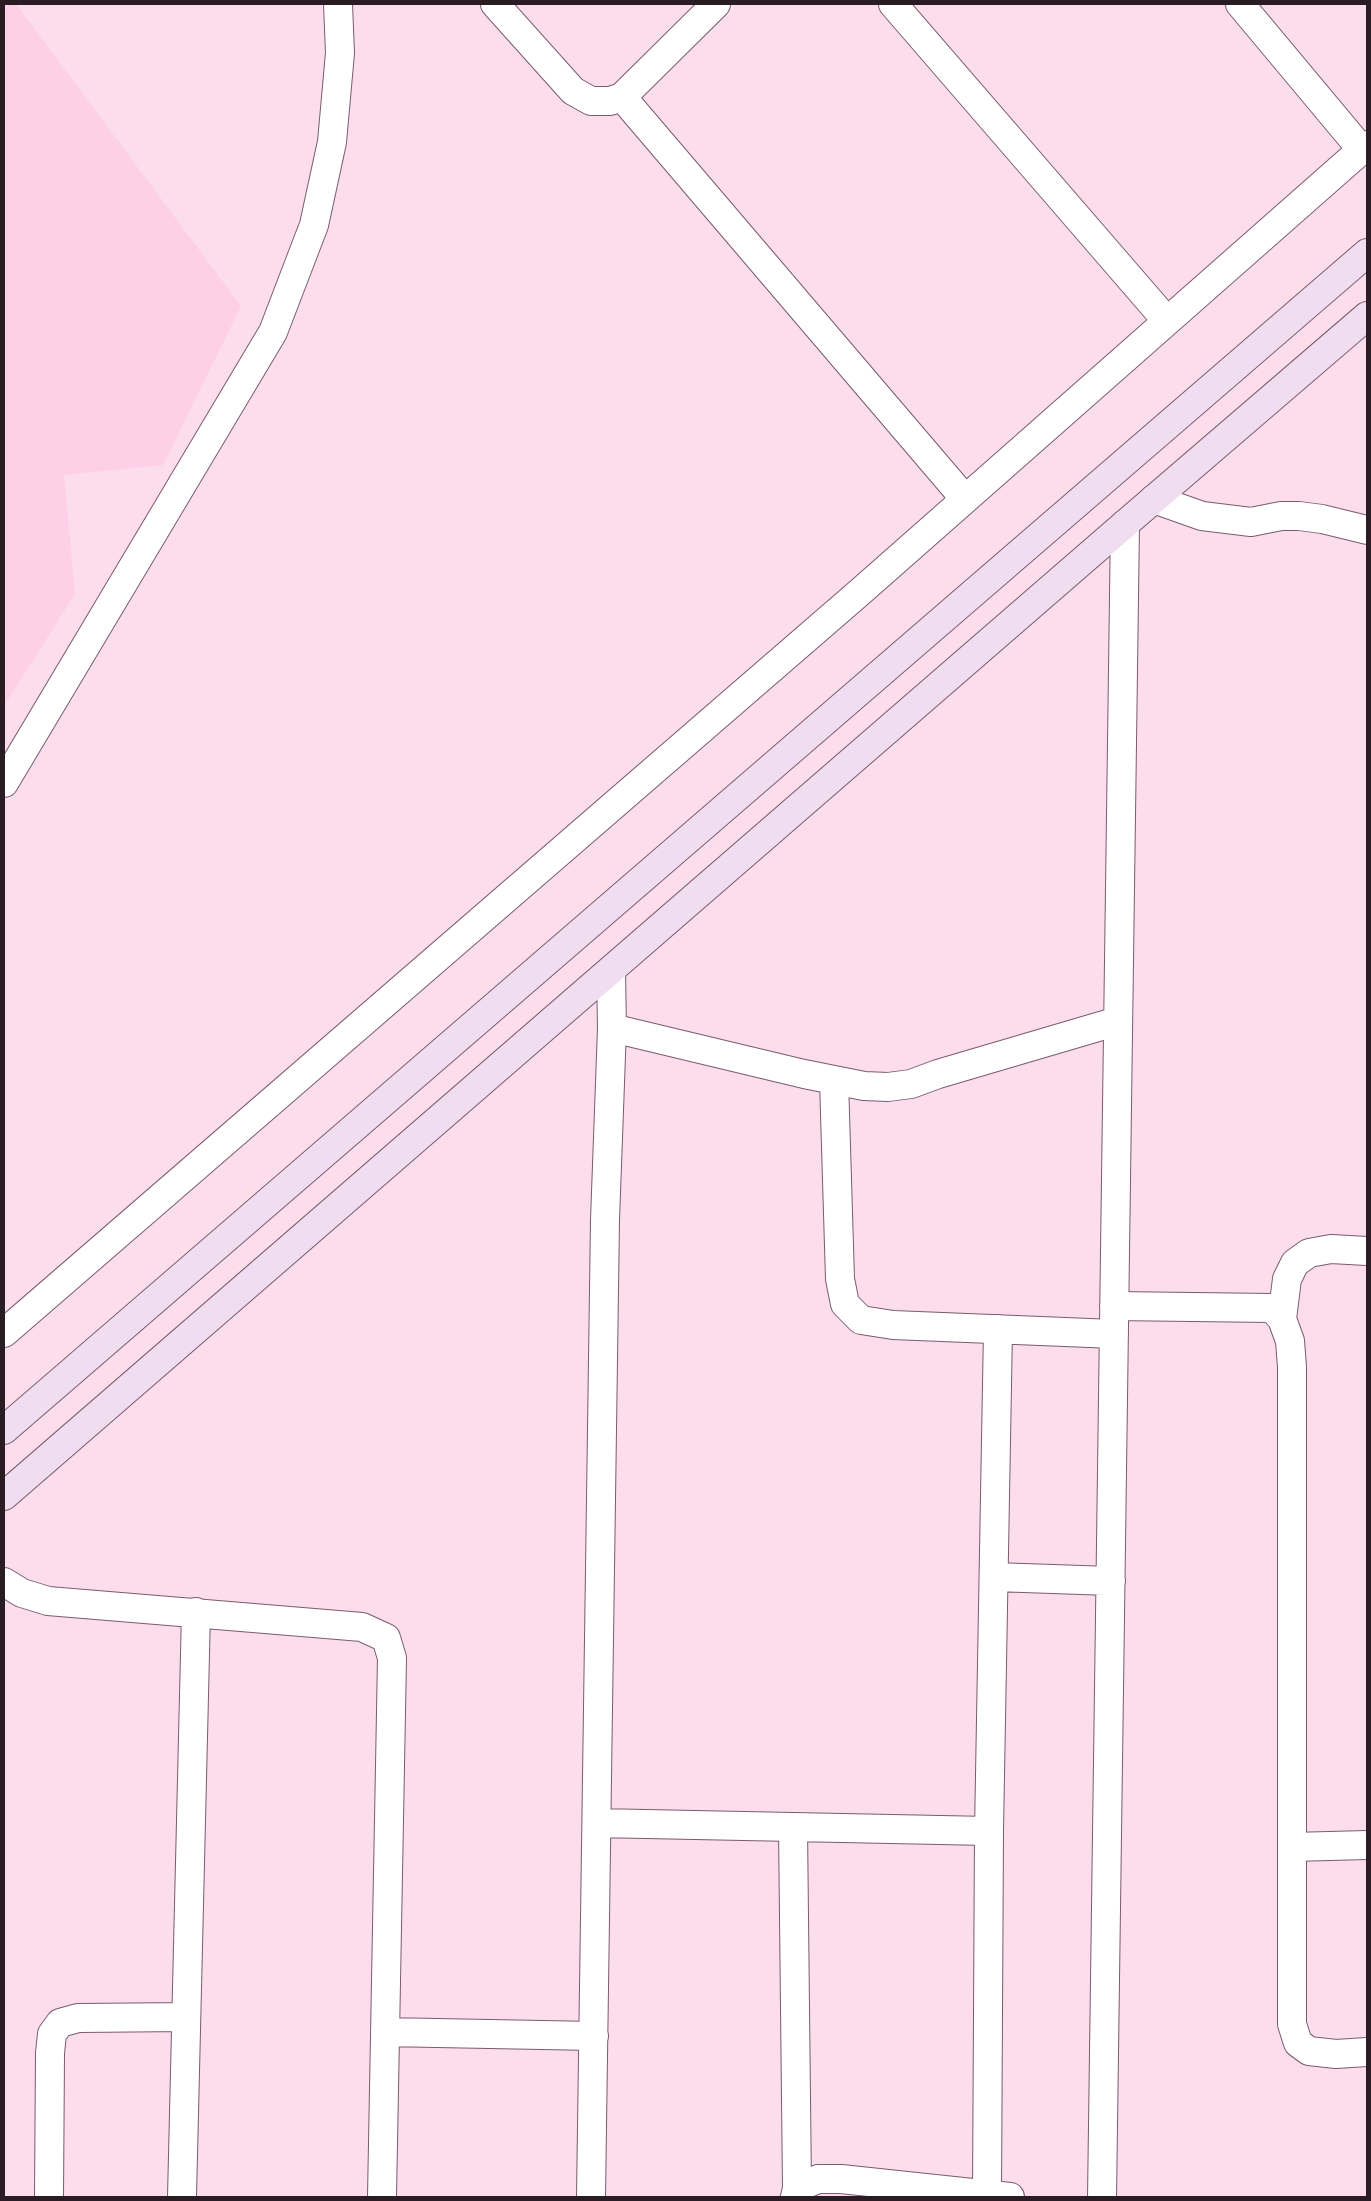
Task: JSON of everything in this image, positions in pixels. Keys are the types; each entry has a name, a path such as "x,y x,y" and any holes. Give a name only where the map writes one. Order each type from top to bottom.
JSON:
{"street":[{"path":"4,783 273,332 314,225 332,142 340,53 338,4"},
{"path":"495,4 573,91 591,101 610,101 622,97 716,4"},
{"path":"893,4 1167,321"},
{"path":"4,1333 965,499 1364,148 1240,4"},
{"path":"622,97 965,499"},
{"path":"4,1430 1367,253"},
{"path":"4,1496 1367,316"},
{"path":"1154,499 1202,516 1251,522 1281,516 1299,516 1367,530"},
{"path":"1102,2197 1125,524"},
{"path":"592,2197 605,1220 612,1028 612,971"},
{"path":"612,1028 834,1080 864,1086 888,1087 911,1084 938,1074 1118,1021"},
{"path":"834,1080 840,1279 845,1304 861,1320 893,1325 1114,1334"},
{"path":"1282,1320 1287,1279 1295,1263 1309,1252 1331,1250 1367,1251"},
{"path":"1114,1306 1255,1306 1272,1308 1282,1320 1290,1341 1292,1367 1292,2024 1298,2043 1309,2051 1336,2054 1367,2052"},
{"path":"796,2192 818,2179 999,2196 989,1832 998,1329"},
{"path":"994,1577 1111,1581"},
{"path":"4,1582 22,1593 48,1600 362,1627 386,1638 392,1658 382,2197"},
{"path":"182,2197 196,1612"},
{"path":"597,1823 989,1832"},
{"path":"793,1827 796,2192"},
{"path":"1292,1847 1367,1845"},
{"path":"49,2197 50,2053 52,2034 60,2023 78,2018 186,2017"},
{"path":"384,2032 594,2036"}],"shaded area":[{"path":"4,4 16,4 241,306 163,465 64,475 75,594 4,706"}]}
